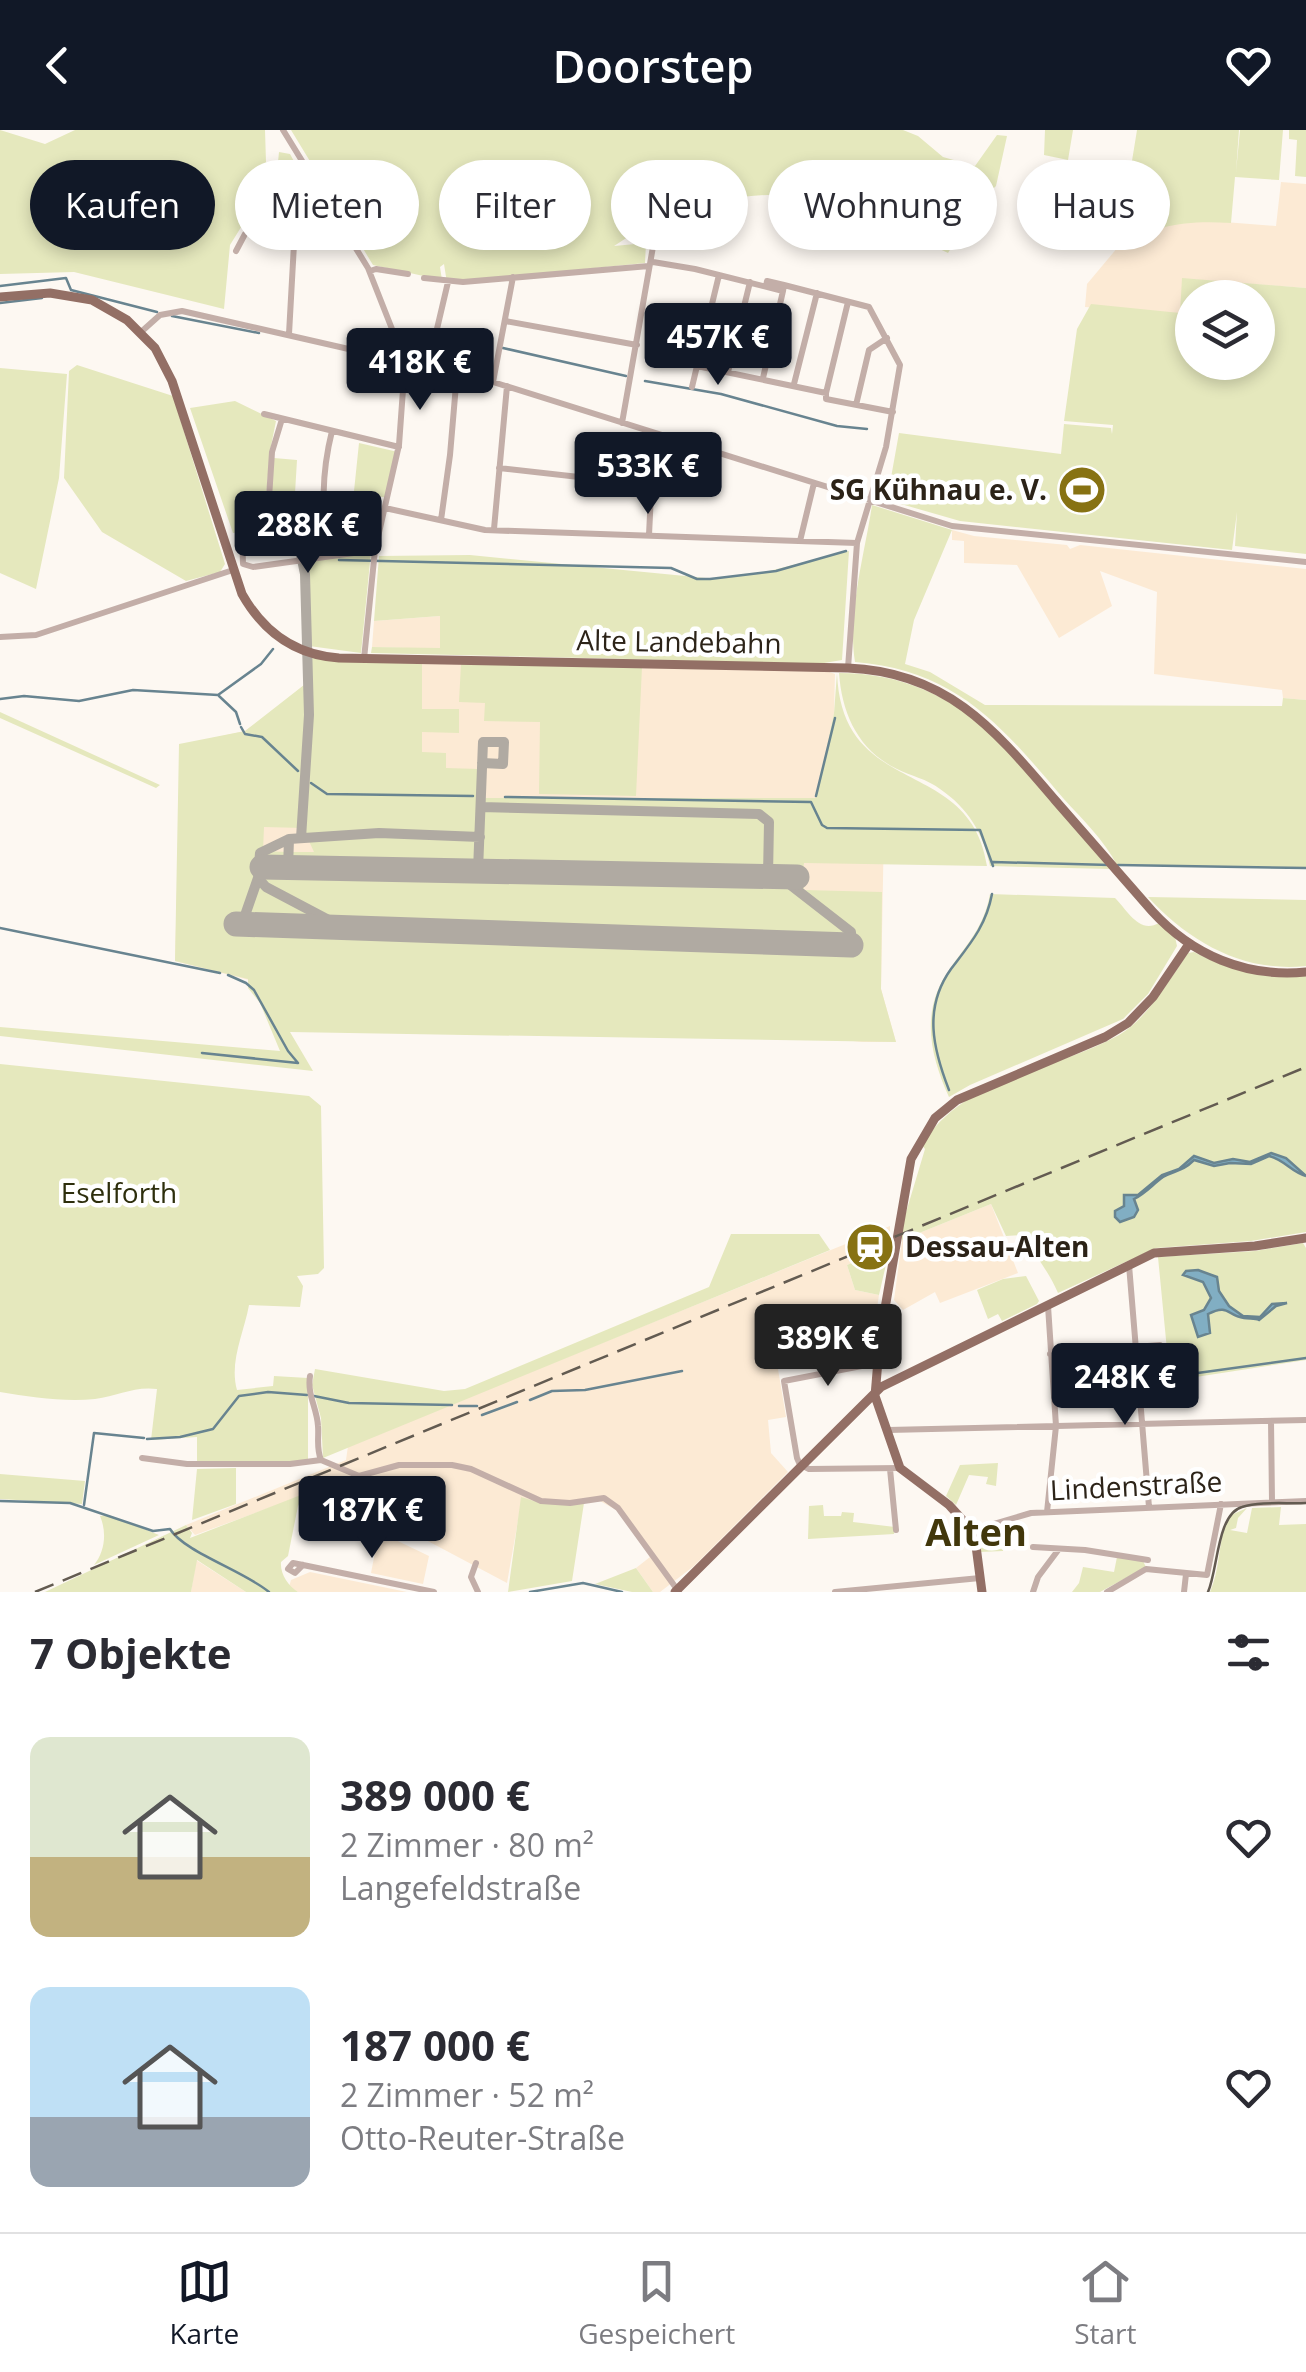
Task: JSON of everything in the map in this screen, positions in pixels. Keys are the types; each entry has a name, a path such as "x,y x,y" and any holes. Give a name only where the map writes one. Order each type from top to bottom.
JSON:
{"main road":[{"path":"0,297 44,293 76,296 109,308 141,332"},
{"name":"Alte Landebahn","path":"141,332 157,350 172,380 233,570 252,610 282,640 318,656 848,668 885,672 918,682 971,710 1008,746 1164,924 1190,944 1244,969 1279,974 1306,972"},
{"path":"982,1592 970,1531 955,1510 895,1468 874,1392 911,1159 924,1132 945,1108 972,1092 1128,1024 1152,998 1190,944"},
{"path":"677,1591 874,1392 891,1382 1154,1254 1306,1238"},
{"path":"876,1367 891,1382"}],"street":[{"path":"282,130 301,160"},
{"path":"289,334 294,250"},
{"path":"357,250 370,271 405,362 399,446 374,556 364,659"},
{"path":"622,423 653,250"},
{"path":"424,278 448,282 554,276 651,264 719,274 870,308 900,361 884,456 857,543 848,668"},
{"path":"370,271 408,274"},
{"path":"692,386 719,274"},
{"path":"492,382 513,277"},
{"path":"428,367 448,282"},
{"path":"728,372 750,282"},
{"path":"763,378 784,288"},
{"path":"794,384 816,294"},
{"path":"848,301 826,399 893,412"},
{"path":"141,332 158,316 171,311 227,318 507,386 963,528 1306,562"},
{"path":"505,321 636,344"},
{"path":"856,405 869,350 887,338"},
{"path":"697,366 826,393"},
{"path":"440,520 457,374"},
{"path":"494,530 507,386"},
{"path":"264,414 399,446"},
{"path":"282,419 272,452 269,498 242,534 245,566 328,555 374,556"},
{"path":"328,555 322,476 332,431"},
{"path":"649,535 654,433"},
{"path":"499,468 650,485"},
{"path":"800,541 814,483"},
{"path":"385,508 494,530 857,543"},
{"path":"0,637 36,635 233,570"},
{"path":"1129,1265 1149,1507"},
{"path":"1048,1306 1056,1426 1048,1512"},
{"path":"1050,1354 1160,1345"},
{"path":"876,1367 787,1379 784,1383 798,1462 802,1466 895,1468 896,1530"},
{"path":"310,1376 309,1397 318,1420 320,1460"},
{"path":"886,1431 1306,1420"},
{"path":"1270,1421 1272,1501"},
{"path":"142,1458 177,1464 290,1464 320,1460 355,1476 399,1465 452,1465 541,1502 604,1498 618,1508 677,1591"},
{"name":"Lindenstraße","path":"970,1531 1024,1514 1306,1501"},
{"path":"1107,1592 1118,1589 1146,1569 1204,1576 1209,1573 1221,1504"},
{"path":"1033,1547 1148,1560"},
{"path":"1033,1592 1038,1577 1059,1548"},
{"path":"476,1563 472,1577 478,1592"},
{"path":"303,1565 434,1592"},
{"path":"1184,1592 1186,1574"},
{"path":"835,1592 980,1578"}],"shaded area":[{"path":"1281,182 1306,184 1306,288 1275,286 1275,280 1175,280 1175,314 1085,307 1087,284 1115,250 1170,250 1170,224 1199,220 1276,226"},
{"path":"952,530 974,536 1067,545 1070,549 1080,545 1306,569 1306,700 1283,698 1282,690 1154,674 1157,592 1100,571 1112,606 1059,638 1017,565 964,563 964,541 952,540"},
{"path":"440,616 440,649 372,647 374,621"},
{"path":"303,654 824,670 835,674 834,713 817,798 827,823 884,825 881,989 896,1042 863,1042 249,980 175,961 181,745 245,731 278,707 304,685"},
{"path":"991,1204 1018,1273 940,1303 935,1292 903,1310 894,1300 902,1240"},
{"path":"890,1226 890,1247 847,1265 855,1290 879,1295 869,1359 853,1362 849,1338 775,1351 786,1417 768,1420 771,1453 788,1472 694,1566 660,1592 653,1592 636,1568 650,1557 618,1511 600,1501 541,1503 522,1498 507,1583 326,1487 195,1535 186,1525 346,1460 348,1446"},
{"path":"379,1532 429,1556 423,1584 371,1573"},
{"path":"196,1560 246,1592 191,1592"},
{"path":"310,1572 407,1592 298,1592 289,1587 291,1580"}],"green space":[{"path":"0,130 45,144 75,130 265,130 266,160 235,160 235,237 230,245 224,309 74,272 0,274"},
{"path":"291,130 903,130 954,160 768,160 768,195 748,197 748,160 611,160 611,250 646,250 645,263 447,283 444,264 440,267 442,280 373,265 364,250 419,250 419,160 309,160"},
{"path":"1045,130 1073,130 1068,160 1044,155"},
{"path":"1137,130 1239,130 1236,172 1240,130 1283,130 1279,180 1235,177 1231,223 1170,226 1170,160 1132,160"},
{"path":"1289,130 1306,130 1306,177 1295,176 1297,140 1289,139"},
{"path":"997,135 1007,136 997,181 997,160 979,160"},
{"path":"279,152 290,154 293,160 278,160"},
{"path":"1275,286 1306,288 1306,554 1235,546 1237,512 1232,550 960,521 887,500 899,433 1061,454 1064,424 1111,428 1112,434 1113,425 1064,421 1077,329 1091,304 1175,312 1175,380 1275,380"},
{"path":"77,365 173,396 225,564 220,572 186,581 102,532 64,478 69,371"},
{"path":"0,368 67,374 59,478 36,589 0,573"},
{"path":"235,401 276,421 266,498 240,532 233,533 190,408"},
{"path":"359,443 398,452 387,498 354,491"},
{"path":"274,458 297,460 294,510 270,512"},
{"path":"872,505 952,530 914,620 905,664 930,672 985,705 1282,706 1283,698 1306,700 1306,868 1117,865 1092,830 1019,748 974,706 922,676 855,662 855,604"},
{"path":"849,551 842,660 824,663 839,666 380,657 676,660 371,653 372,647 440,648 440,616 374,621 379,556 470,555 716,579 765,572"},
{"path":"371,552 361,653 309,646 306,560"},
{"path":"303,657 422,662 422,709 459,709 459,733 422,732 422,752 446,753 446,768 479,769 476,857 468,864 293,861 291,852 314,852 303,828 264,827 263,851 287,852 287,858 262,861 261,874 788,883 803,884 804,890 882,892 881,989 896,1042 290,1032 313,1071 0,1036 0,1027 280,1051 260,1003 248,988 248,979 175,961 179,744 245,731 304,685"},
{"path":"461,664 642,667 636,796 539,794 540,722 484,721 485,703 459,702"},
{"path":"837,673 844,713 860,741 882,761 957,807 976,831 987,866 804,863 803,870 778,870 765,863 757,870 488,865 482,857 484,798 816,798 834,713"},
{"path":"839,673 904,682 961,709 997,736 1111,869 990,866 978,832 959,804 935,786 883,761 862,741 848,716"},
{"path":"0,712 160,785 156,788 0,718"},
{"path":"990,894 1115,898 1140,923 1159,923 1175,937 1177,946 1148,994 1123,1019 949,1097 933,1049 934,1001 949,970 979,926"},
{"path":"1148,897 1306,900 1306,966 1261,964 1219,951 1181,928"},
{"path":"1188,953 1248,972 1306,975 1306,1232 1251,1241 1156,1248 1058,1293 1024,1235 1006,1236 991,1204 902,1240 901,1229 925,1149 922,1145 940,1122 985,1090 1093,1048 1130,1028 1149,1009"},
{"name":"Eselforth","path":"0,1064 309,1096 321,1106 324,1268 318,1274 297,1276 303,1286 300,1307 249,1305 235,1369 237,1390 273,1386 274,1376 308,1378 308,1461 197,1463 197,1437 151,1440 157,1389 83,1400 0,1392"},
{"path":"731,1234 819,1234 830,1250 323,1458 321,1418 312,1385 315,1369 444,1391 465,1389 709,1287"},
{"path":"1303,1243 1306,1360 1170,1381 1158,1257 1255,1251"},
{"path":"890,1247 879,1295 855,1290 847,1265"},
{"path":"1026,1276 1037,1304 1002,1321 998,1314 988,1319 977,1290 1003,1279"},
{"path":"998,1463 996,1486 986,1484 988,1477 969,1475 956,1505 946,1496 960,1465"},
{"path":"236,1468 236,1504 192,1520 197,1469"},
{"path":"0,1474 85,1481 82,1504 0,1499"},
{"path":"306,1493 298,1506 288,1556 281,1562 285,1579 298,1592 246,1592 197,1560 191,1592 45,1592 186,1525 192,1533 190,1538"},
{"path":"521,1497 541,1503 584,1503 572,1581 508,1592"},
{"path":"823,1505 824,1516 854,1513 853,1522 895,1527 894,1534 808,1539 809,1506"},
{"path":"1281,1507 1279,1525 1306,1524 1306,1592 1210,1592 1229,1516 1247,1508 1238,1518 1236,1528 1230,1530 1247,1533 1252,1508"},
{"path":"109,1515 159,1535 94,1565 104,1542 100,1516"},
{"path":"1003,1524 1003,1551 980,1552 975,1535 979,1529"},
{"path":"1117,1557 1143,1561 1146,1567 1100,1592 1072,1592 1083,1567 1114,1572"},
{"path":"636,1568 653,1592 595,1584"}],"water":[{"path":"1271,1153 1286,1158 1306,1176 1269,1156 1251,1164 1214,1166 1194,1160 1134,1199 1138,1210 1134,1217 1120,1222 1115,1217 1115,1211 1124,1206 1124,1195 1138,1195 1162,1175 1179,1169 1194,1156 1214,1163 1233,1159 1250,1162"},
{"path":"1198,1270 1217,1277 1219,1291 1229,1306 1243,1316 1260,1317 1272,1304 1287,1303 1276,1306 1259,1320 1215,1311 1208,1314 1210,1333 1198,1337 1191,1315 1204,1310 1211,1298 1203,1282 1183,1275"}],"waterway":[{"path":"0,286 66,278 71,290 157,312"},
{"path":"0,303 42,298"},
{"path":"172,316 259,333"},
{"path":"503,348 626,376"},
{"path":"645,381 721,394 837,426 867,429"},
{"path":"339,560 671,568 697,579 710,579 776,571 846,551"},
{"path":"0,699 24,696 79,701 133,690 218,695 261,664 273,649"},
{"path":"219,696 236,712 240,724"},
{"path":"816,796 835,718"},
{"path":"241,727 245,734 262,737 298,771"},
{"path":"311,783 327,794 473,796"},
{"path":"505,797 811,802 827,828 980,830 993,866"},
{"path":"993,862 1110,865"},
{"path":"1118,865 1306,868"},
{"path":"949,1090 935,1044 937,999 942,984 981,925 992,894"},
{"path":"0,928 220,973"},
{"path":"202,1053 298,1063 254,990 228,975"},
{"path":"1183,1375 1306,1358"},
{"path":"530,1400 552,1391 585,1390 682,1371"},
{"path":"147,1439 213,1429 239,1396 268,1392 307,1395"},
{"path":"314,1396 349,1403 452,1405"},
{"path":"482,1415 517,1402"},
{"path":"459,1406 477,1406"},
{"path":"84,1505 94,1433 144,1438"},
{"path":"0,1501 70,1503 153,1531 170,1529 188,1546 269,1592"},
{"path":"530,1592 583,1583 622,1592"}],"taxiway":[{"path":"298,540 305,574 309,715 301,838"},
{"path":"478,871 483,742 504,742 503,764 482,763"},
{"path":"481,807 759,814 769,822 768,876"},
{"path":"288,868 289,839 379,833 480,837"},
{"path":"289,839 260,853 258,878 266,887 338,925"},
{"path":"788,877 788,883 851,932 851,945"},
{"path":"242,924 258,878"}],"runway":[{"path":"262,867 797,877"},
{"path":"236,924 851,945"}],"tram line":[{"path":"1208,1592 1223,1531 1234,1512 1257,1504 1306,1503"}],"railway":[{"path":"35,1592 1306,1067"}],"place":[{"name":"SG Kühnau e. V.","path":"1082,490"},
{"name":"Dessau-Alten","path":"870,1247"}],"district":[{"name":"Alten","path":"976,1533"}]}
